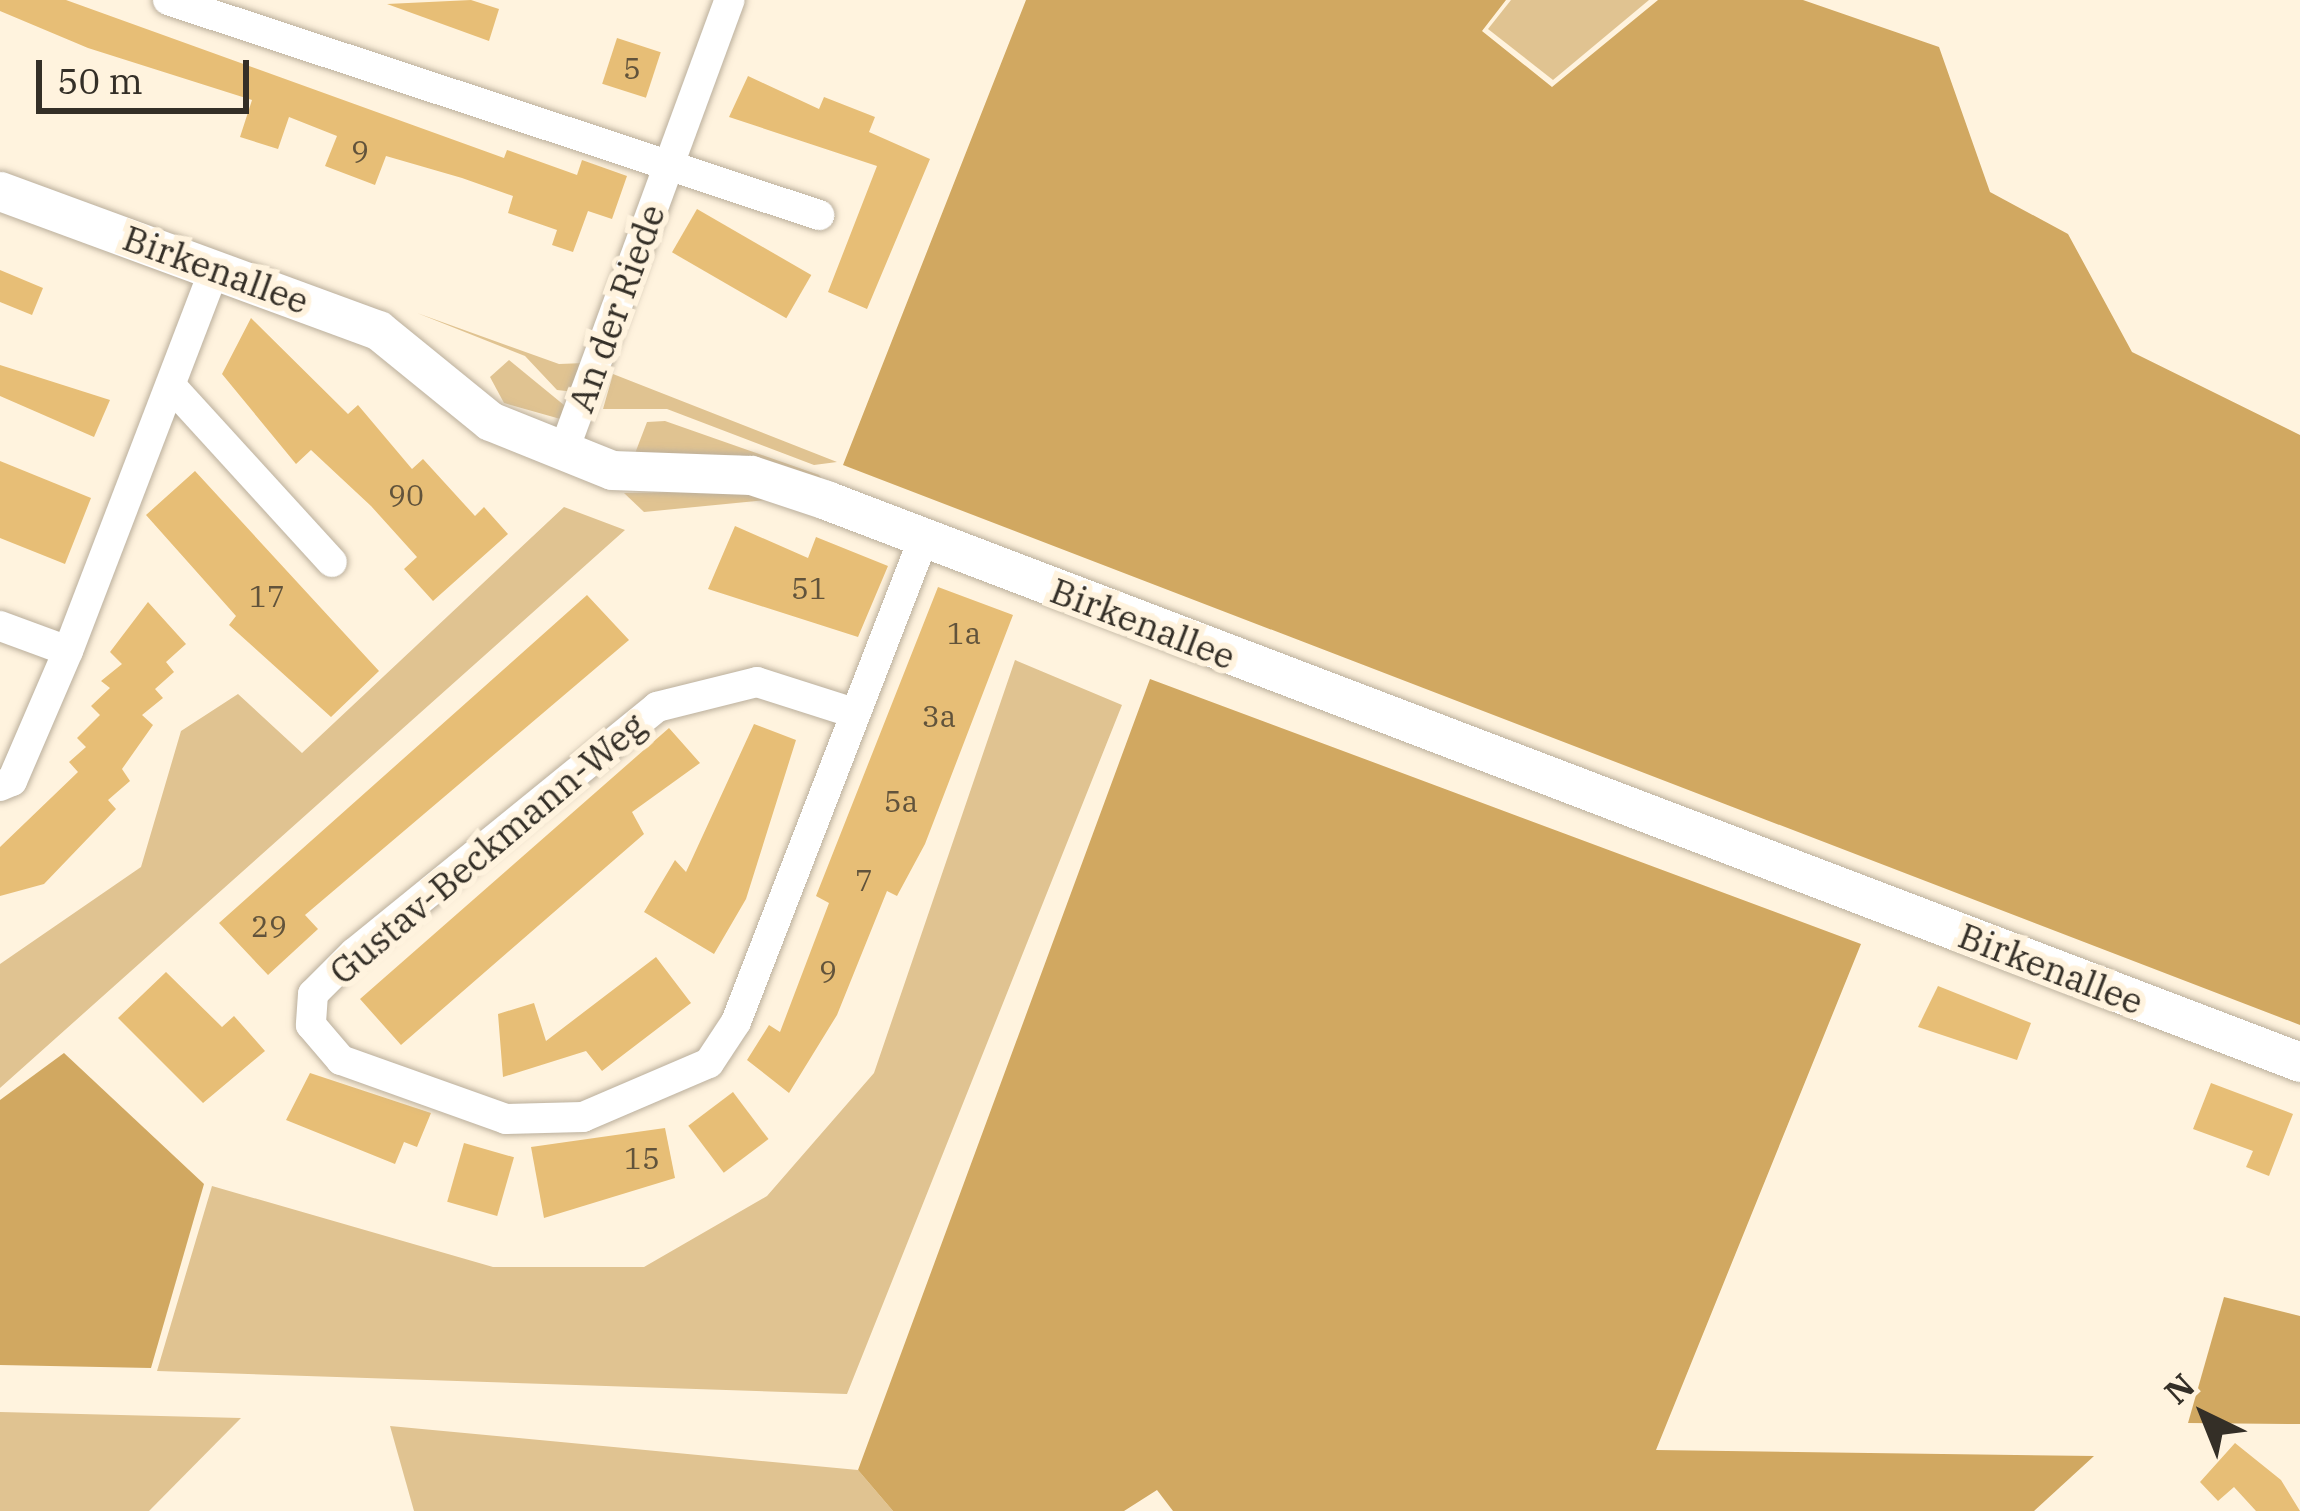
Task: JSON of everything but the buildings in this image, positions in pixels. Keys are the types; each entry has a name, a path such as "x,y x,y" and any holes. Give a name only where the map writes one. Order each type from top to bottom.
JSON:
{"street":[{"path":"168,0 667,166"},
{"name":"An der Riede","path":"564,450 730,0"},
{"name":"An der Riede","path":"667,166 819,215"},
{"name":"Birkenallee","path":"0,191 379,330 490,421 612,470 751,475 2300,1062"},
{"path":"0,786 12,781 68,650 215,268"},
{"path":"172,387 332,562"},
{"name":"Gustav-Beckmann-Weg","path":"854,713 757,682 657,707 354,953 313,994 311,1025 341,1060 506,1119 583,1117 661,1092 709,1063 736,1022 923,540"},
{"path":"0,626 68,650"}],"shaded area":[{"path":"1026,0 1506,0 1482,31 1552,87 1658,0 1803,0 1939,47 1990,192 2068,234 2132,352 2300,435 2300,1025 843,465"},
{"path":"1511,0 1649,0 1553,80 1488,29"},
{"path":"417,313 559,364 585,363 575,392 557,390 525,356"},
{"path":"509,360 570,410 564,420 504,403 490,377"},
{"path":"613,374 837,462 814,465 667,409 603,409"},
{"path":"665,421 823,480 739,455 634,456 647,422"},
{"path":"747,491 766,500 644,512 624,493"},
{"path":"564,507 625,530 0,1088 0,964 141,867 181,731 238,694 302,753"},
{"path":"1015,660 1122,705 847,1394 157,1371 212,1186 493,1267 644,1267 767,1196 874,1073"},
{"path":"1150,679 1861,944 1656,1450 2094,1456 2034,1511 1173,1511 1157,1490 1124,1511 893,1511 858,1470"},
{"path":"64,1053 204,1184 151,1368 0,1365 0,1100"},
{"path":"2224,1297 2300,1316 2300,1424 2188,1423"},
{"path":"0,1412 241,1418 149,1511 0,1511"},
{"path":"390,1426 858,1470 893,1511 414,1511"}]}
